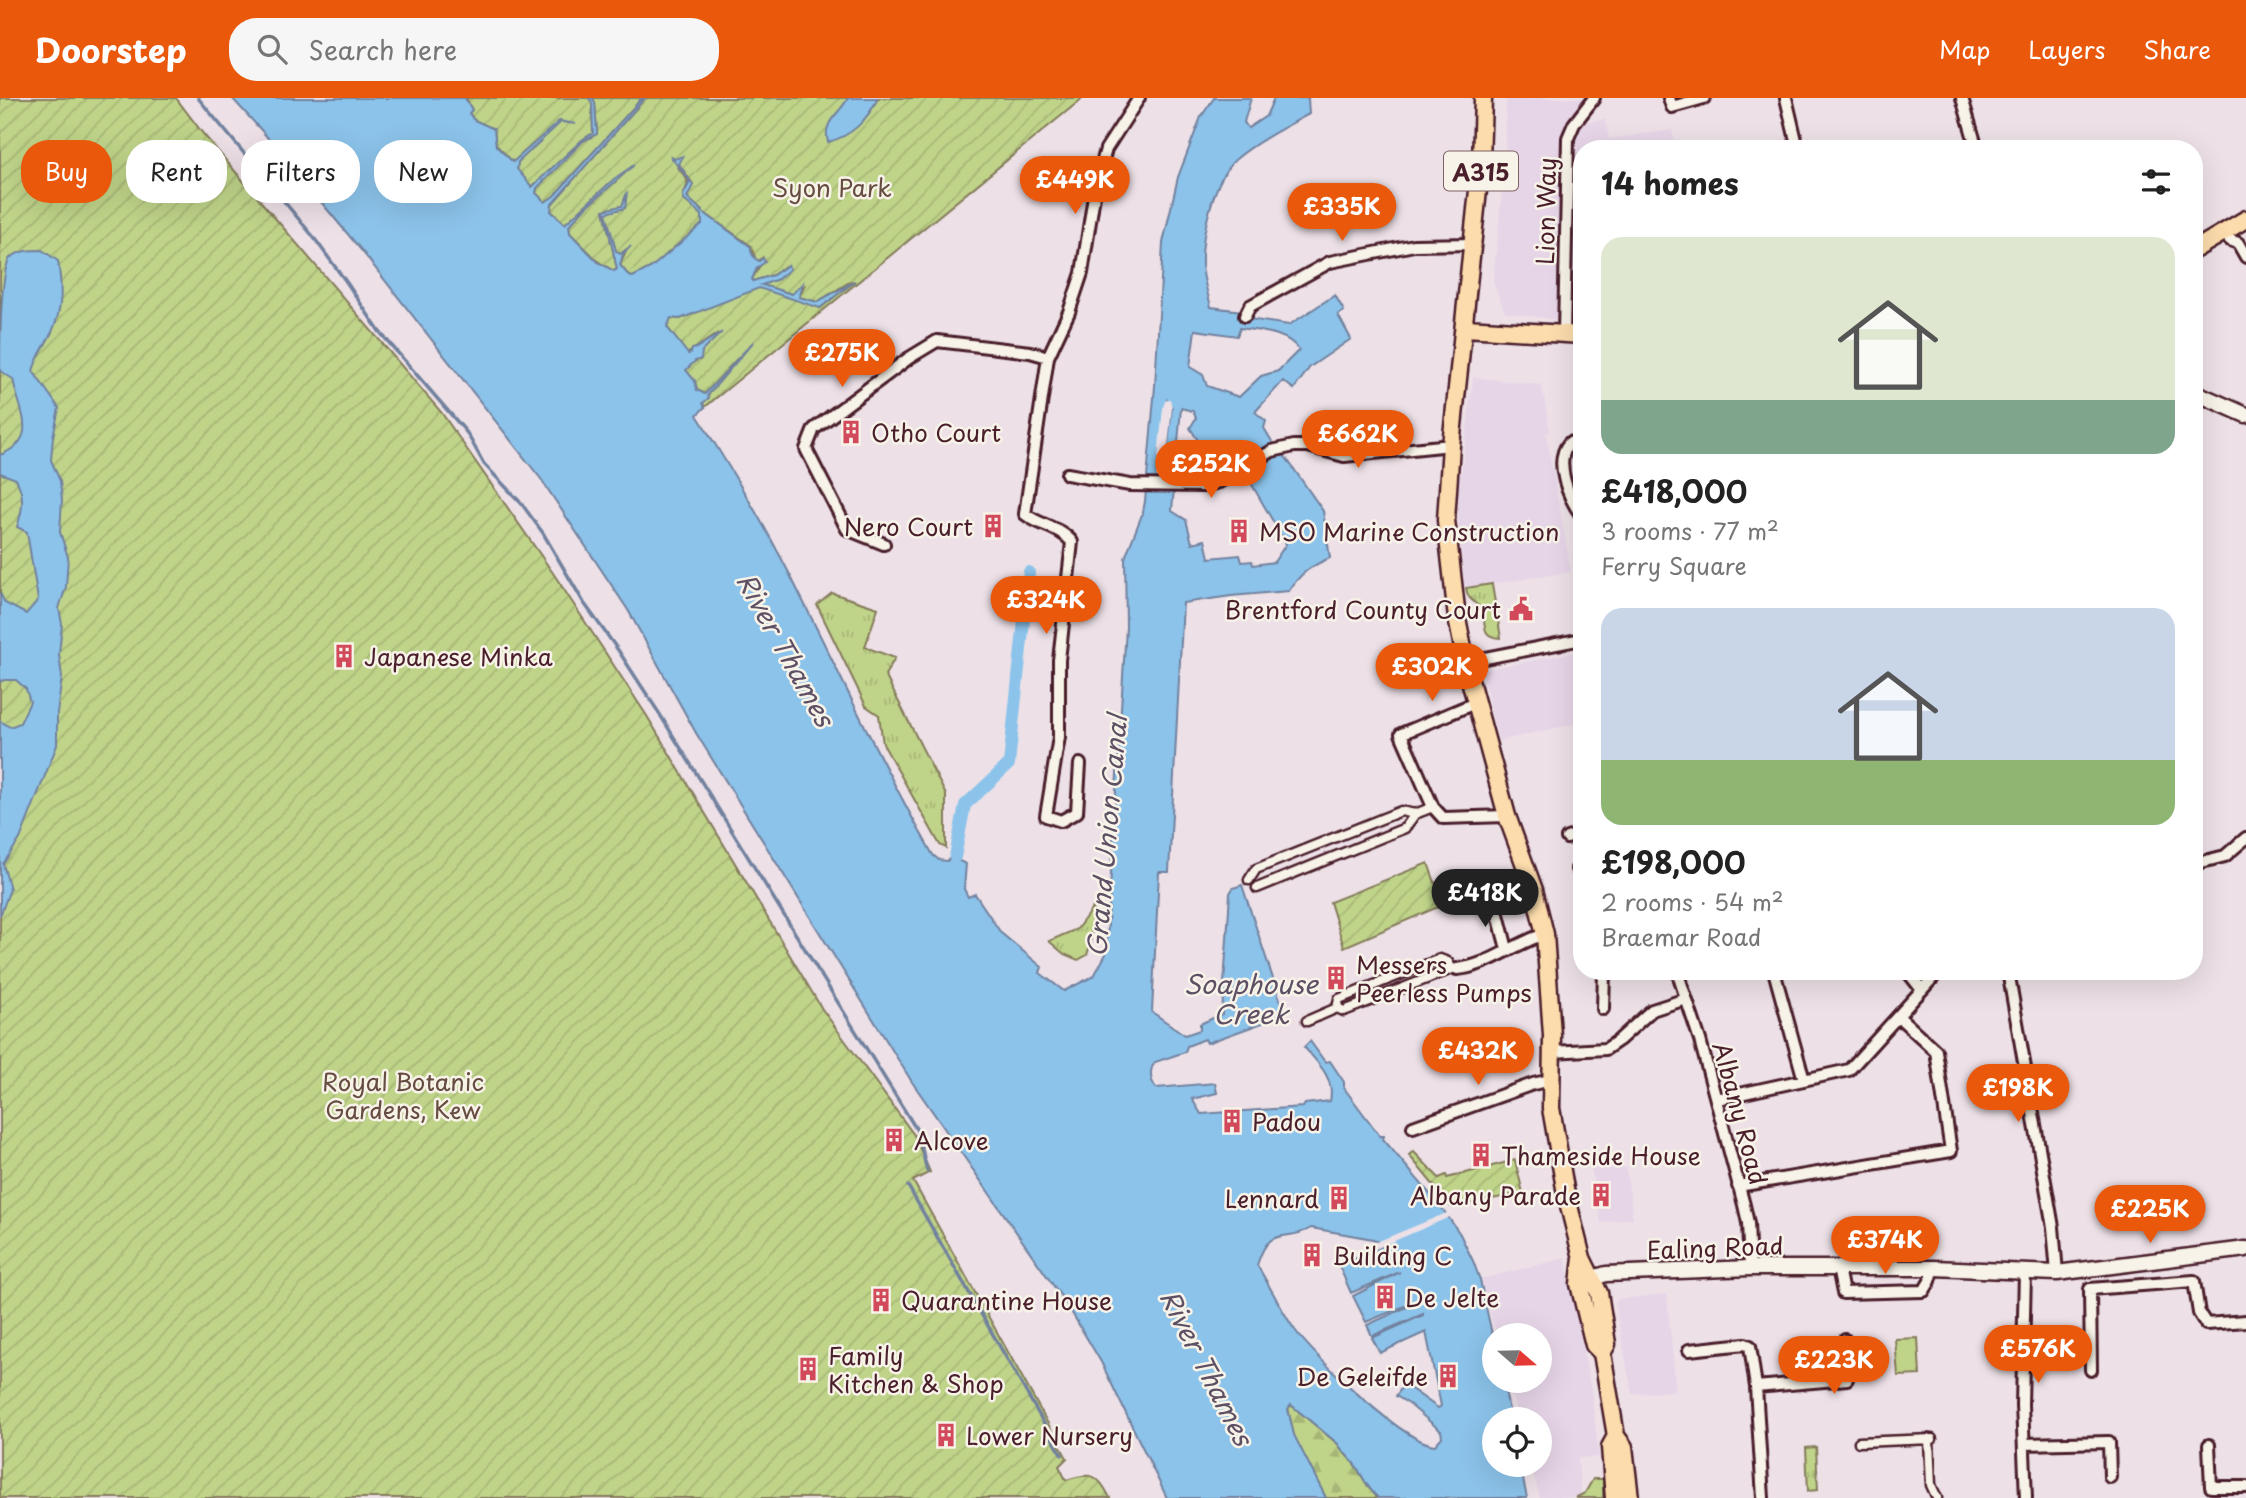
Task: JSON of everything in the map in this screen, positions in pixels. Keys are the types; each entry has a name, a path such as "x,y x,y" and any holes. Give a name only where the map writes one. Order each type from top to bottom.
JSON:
{"main road":[{"name":"A315","path":"1483,98 1474,244 1451,445 1446,520 1465,663 1507,816 1534,891 1545,934 1552,1052 1551,1108 1582,1258 1599,1293 1607,1344 1602,1353"},
{"path":"2203,245 2246,219"},
{"path":"1465,328 1573,334"},
{"path":"2203,396 2246,415"},
{"name":"Ealing Road","path":"1593,1278 1618,1273 1751,1268 1934,1268 2057,1273 2246,1249"},
{"name":"A315","path":"1582,1258 1578,1279 1594,1345 1602,1353 1616,1436 1625,1447 1630,1498"},
{"path":"1581,1294 1593,1278"},
{"name":"A315","path":"1614,1498 1610,1447 1616,1436"}],"street":[{"path":"1080,764 1077,812 1061,821 1051,819 1046,816 1059,737 1059,660 1072,542 1065,533 1034,521 1025,514 1048,356 1069,312 1082,274 1095,189 1106,149 1139,98"},
{"name":"Lion Way","path":"1564,334 1568,138 1574,124 1594,98"},
{"path":"1669,98 1672,107 1704,98"},
{"path":"1787,98 1796,140"},
{"path":"1962,98 1975,140"},
{"path":"2224,233 2230,240 2238,243 2246,257"},
{"path":"1245,316 1250,306 1330,262 1414,245 1474,244"},
{"path":"884,544 847,529 806,449 814,429 909,358 937,341 1048,356"},
{"path":"1573,442 1565,449 1563,457 1567,491 1573,501"},
{"path":"1067,474 1130,485 1203,486 1219,482 1272,451 1308,446 1344,456 1451,445"},
{"path":"1465,663 1573,641"},
{"path":"1475,703 1401,734 1433,807 1443,818 1507,816"},
{"path":"1257,888 1405,828 1415,814 1433,807"},
{"path":"1249,880 1256,869 1401,811 1415,814"},
{"path":"1567,838 1573,836"},
{"path":"2203,862 2225,856 2246,838"},
{"path":"1494,899 1507,949"},
{"path":"1307,1021 1337,1007 1344,1010 1454,969 1499,956 1507,949 1545,934"},
{"path":"1337,1007 1339,999 1440,959 1448,962 1454,969"},
{"path":"1603,1009 1606,980"},
{"name":"Albany Road","path":"1680,980 1717,1100 1748,1223 1751,1268"},
{"path":"1776,980 1804,1080"},
{"path":"1914,980 1922,990"},
{"path":"1717,1100 1849,1070 1931,980"},
{"path":"2010,980 2053,1227 2057,1273"},
{"path":"1552,1052 1606,1049 1652,1010 1686,999"},
{"path":"1738,1186 1951,1151 1936,1051 1899,1017"},
{"path":"1413,1127 1551,1080"},
{"path":"1838,1268 1843,1293 1924,1291 1934,1268"},
{"path":"2025,1272 2022,1380 2026,1498"},
{"path":"2091,1370 2090,1289 2194,1281 2199,1313 2206,1324 2246,1321"},
{"path":"1756,1387 1847,1379 1845,1340"},
{"path":"1689,1350 1745,1344 1750,1346 1756,1387 1763,1498"},
{"path":"1859,1441 1931,1439 1931,1485 1937,1498"},
{"path":"2024,1444 2109,1442 2110,1477"},
{"path":"2209,1445 2211,1487 2246,1487"}],"shaded area":[{"path":"1506,98 1594,98 1575,123 1605,119 1609,139 1672,130 1674,140 1573,140 1573,175 1568,175 1564,321 1505,312 1493,282 1505,161"},
{"path":"1473,377 1542,385 1550,432 1546,433 1571,572 1465,588 1458,519 1458,476 1461,476"},
{"path":"1573,653 1573,724 1499,741 1483,670"},
{"path":"1626,1167 1633,1218 1601,1223 1591,1168"},
{"path":"1565,1258 1592,1396 1599,1457 1578,1458 1581,1497 1540,1498 1534,1477 1552,1477 1552,1407 1516,1407 1511,1393 1552,1393 1552,1323 1493,1323 1481,1279"},
{"path":"1667,1294 1676,1391 1632,1394 1615,1304 1618,1299"}],"green space":[{"name":"Royal Botanic Gardens, Kew","path":"0,98 176,98 208,140 126,140 126,203 227,203 227,162 241,178 241,203 262,203 441,412 553,573 647,716 822,1009 914,1135 930,1172 913,1181 1067,1458 1059,1466 1066,1480 1082,1476 1093,1477 1102,1484 1110,1498 0,1498"},
{"path":"466,98 589,98 592,103 593,133 532,187 516,169 518,162 561,121 513,162 496,145 494,129 474,120 469,113 472,110"},
{"path":"592,98 642,98 554,196 545,202 536,193 537,188 583,141 597,134 595,102"},
{"name":"Syon Park","path":"645,98 1083,98 705,407 702,403 737,359 705,394 697,390 686,370 699,360 702,351 718,333 687,354 667,327 671,318 680,319 759,287 820,308 854,282 851,281 817,302 799,297 804,286 792,294 761,285 778,279 785,266 773,275 753,281 762,258 756,260 751,246 703,212 687,197 693,184 679,164 681,158 675,159 687,179 684,200 702,215 702,224 652,267 633,277 629,276 620,265 627,249 620,254 616,251 605,212 625,208 626,196 622,206 604,210 617,269 614,271 599,262 570,233 569,226 627,171 614,179 565,224 551,211 552,204"},
{"path":"1492,584 1501,638 1493,637 1486,631 1482,612 1469,597 1466,588"},
{"path":"832,593 878,608 865,647 895,658 885,675 946,795 946,848 940,845 883,744 879,715 866,706 817,605"},
{"path":"1428,863 1443,905 1344,947 1330,902"},
{"path":"1094,906 1087,955 1078,960 1064,954 1049,941 1077,929"},
{"path":"1413,1151 1439,1178 1515,1160 1523,1193 1451,1207 1409,1155"},
{"path":"1918,1338 1920,1375 1898,1376 1895,1339"},
{"path":"1291,1405 1338,1444 1378,1498 1326,1498 1294,1436 1288,1408"},
{"path":"1816,1447 1818,1490 1808,1491 1806,1448"},
{"path":"1593,1479 1603,1479 1603,1498 1575,1498 1585,1493"}],"water":[{"path":"232,98 465,98 474,120 494,129 496,146 513,162 559,121 576,124 561,122 518,162 517,169 532,187 582,140 593,133 592,103 589,98 592,98 595,102 597,134 583,141 537,188 536,193 545,202 554,196 642,98 645,98 552,204 551,211 565,224 614,179 634,165 569,226 570,233 598,262 614,271 617,269 604,210 622,206 627,192 625,208 606,213 616,251 620,254 631,246 623,254 620,265 629,276 633,277 652,267 702,224 702,215 684,200 683,195 689,180 670,156 675,159 683,156 679,164 693,185 687,197 751,247 757,260 763,258 765,262 757,268 753,281 773,275 788,265 790,269 778,279 762,285 792,294 803,283 799,297 817,302 855,281 820,308 759,288 680,319 671,318 667,327 688,354 722,332 702,351 701,359 686,370 695,381 697,390 705,394 754,341 708,395 709,398 703,403 705,407 697,415 778,551 876,749 933,855 939,860 947,861 951,857 966,864 964,889 968,897 975,894 1001,933 1042,967 1040,973 1064,991 1094,976 1106,954 1126,627 1125,558 1145,501 1163,243 1178,177 1201,117 1214,98 1251,98 1244,122 1248,128 1266,116 1274,98 1308,98 1309,114 1252,147 1228,168 1210,209 1202,265 1211,307 1242,311 1242,318 1289,325 1335,295 1344,311 1338,315 1351,339 1310,367 1294,389 1283,381 1255,412 1266,421 1264,428 1273,443 1323,511 1330,558 1306,571 1289,591 1183,603 1169,872 1159,872 1152,1012 1185,1035 1200,1030 1200,1024 1222,1014 1230,893 1233,888 1242,885 1285,1015 1207,1043 1205,1039 1187,1046 1185,1052 1155,1062 1151,1078 1156,1088 1215,1083 1217,1093 1192,1099 1201,1114 1303,1107 1305,1104 1330,1101 1331,1093 1324,1071 1304,1047 1310,1041 1325,1062 1330,1061 1344,1082 1344,1088 1380,1136 1384,1136 1383,1139 1442,1208 1460,1234 1473,1261 1490,1323 1482,1323 1482,1393 1506,1393 1508,1407 1482,1407 1482,1477 1523,1477 1527,1498 1378,1498 1338,1444 1291,1405 1288,1409 1294,1435 1326,1498 1167,1498 1101,1362 1069,1308 912,1082 696,733 628,610 541,479 322,203 360,203 360,140 269,140","holes":["1240,328 1272,333 1287,339 1299,350 1278,371 1261,376 1239,397 1207,386 1203,375 1190,367 1195,330 1237,336","1167,400 1172,407 1165,475 1158,480 1156,475","1181,408 1193,411 1196,418 1190,428 1212,462 1227,458 1239,479 1247,476 1286,544 1274,562 1253,565 1252,561 1242,562 1240,555 1209,558 1205,540 1192,543 1186,520 1172,511","1311,1228 1373,1239 1385,1245 1339,1266 1351,1293 1400,1272 1353,1296 1366,1322 1417,1301 1367,1325 1372,1336 1423,1314 1372,1338 1380,1353 1426,1332 1441,1406 1438,1408 1404,1384 1396,1396 1441,1431 1442,1437 1435,1445 1421,1441 1382,1415 1305,1343 1257,1265 1262,1252 1273,1239"]},
{"path":"848,98 877,100 857,127 828,142 827,129"},
{"path":"29,250 42,250 58,261 61,289 56,323 33,371 59,408 51,460 60,481 60,532 68,557 66,587 59,608 62,624 59,654 62,677 57,713 57,745 20,839 3,864 10,889 0,916 0,721 10,727 20,723 30,702 26,689 16,680 0,682 0,593 5,603 26,614 38,600 27,532 17,527 22,508 21,491 16,479 0,473 0,455 13,448 24,433 13,379 0,371 1,311 4,278 10,258"}],"pier":[{"path":"1170,399 1172,407 1165,475 1161,481 1156,475 1163,408 1165,401"},
{"path":"1449,1212 1452,1216 1366,1253 1365,1251 1378,1245 1374,1243"}],"waterway":[{"path":"198,98 312,235 379,331 467,433 484,464 521,503 543,533 584,603 659,713 918,1132 927,1171"},
{"path":"955,857 965,805 1009,764 1029,572"},
{"path":"908,1186 1062,1455"}],"place":[{"name":"Otho Court","path":"851,432"},
{"name":"Nero Court","path":"993,526"},
{"name":"MSO Marine Construction","path":"1239,531"},
{"name":"Brentford County Court","path":"1521,609"},
{"name":"Japanese Minka","path":"344,656"},
{"name":"Messers Peerless Pumps","path":"1336,978"},
{"name":"Padou","path":"1232,1121"},
{"name":"Alcove","path":"894,1140"},
{"name":"Thameside House","path":"1481,1155"},
{"name":"Albany Parade","path":"1601,1195"},
{"name":"Lennard","path":"1339,1198"},
{"name":"Building C","path":"1312,1255"},
{"name":"De Jelte","path":"1385,1297"},
{"name":"Quarantine House","path":"881,1300"},
{"name":"Family Kitchen & Shop","path":"808,1369"},
{"name":"De Geleifde","path":"1448,1376"},
{"name":"Lower Nursery","path":"946,1435"}],"water label":[{"name":"River Thames","path":"786,649"},
{"name":"Grand Union Canal","path":"1106,836"},
{"name":"Soaphouse Creek","path":"1251,998"},
{"name":"River Thames","path":"1207,1367"}]}
